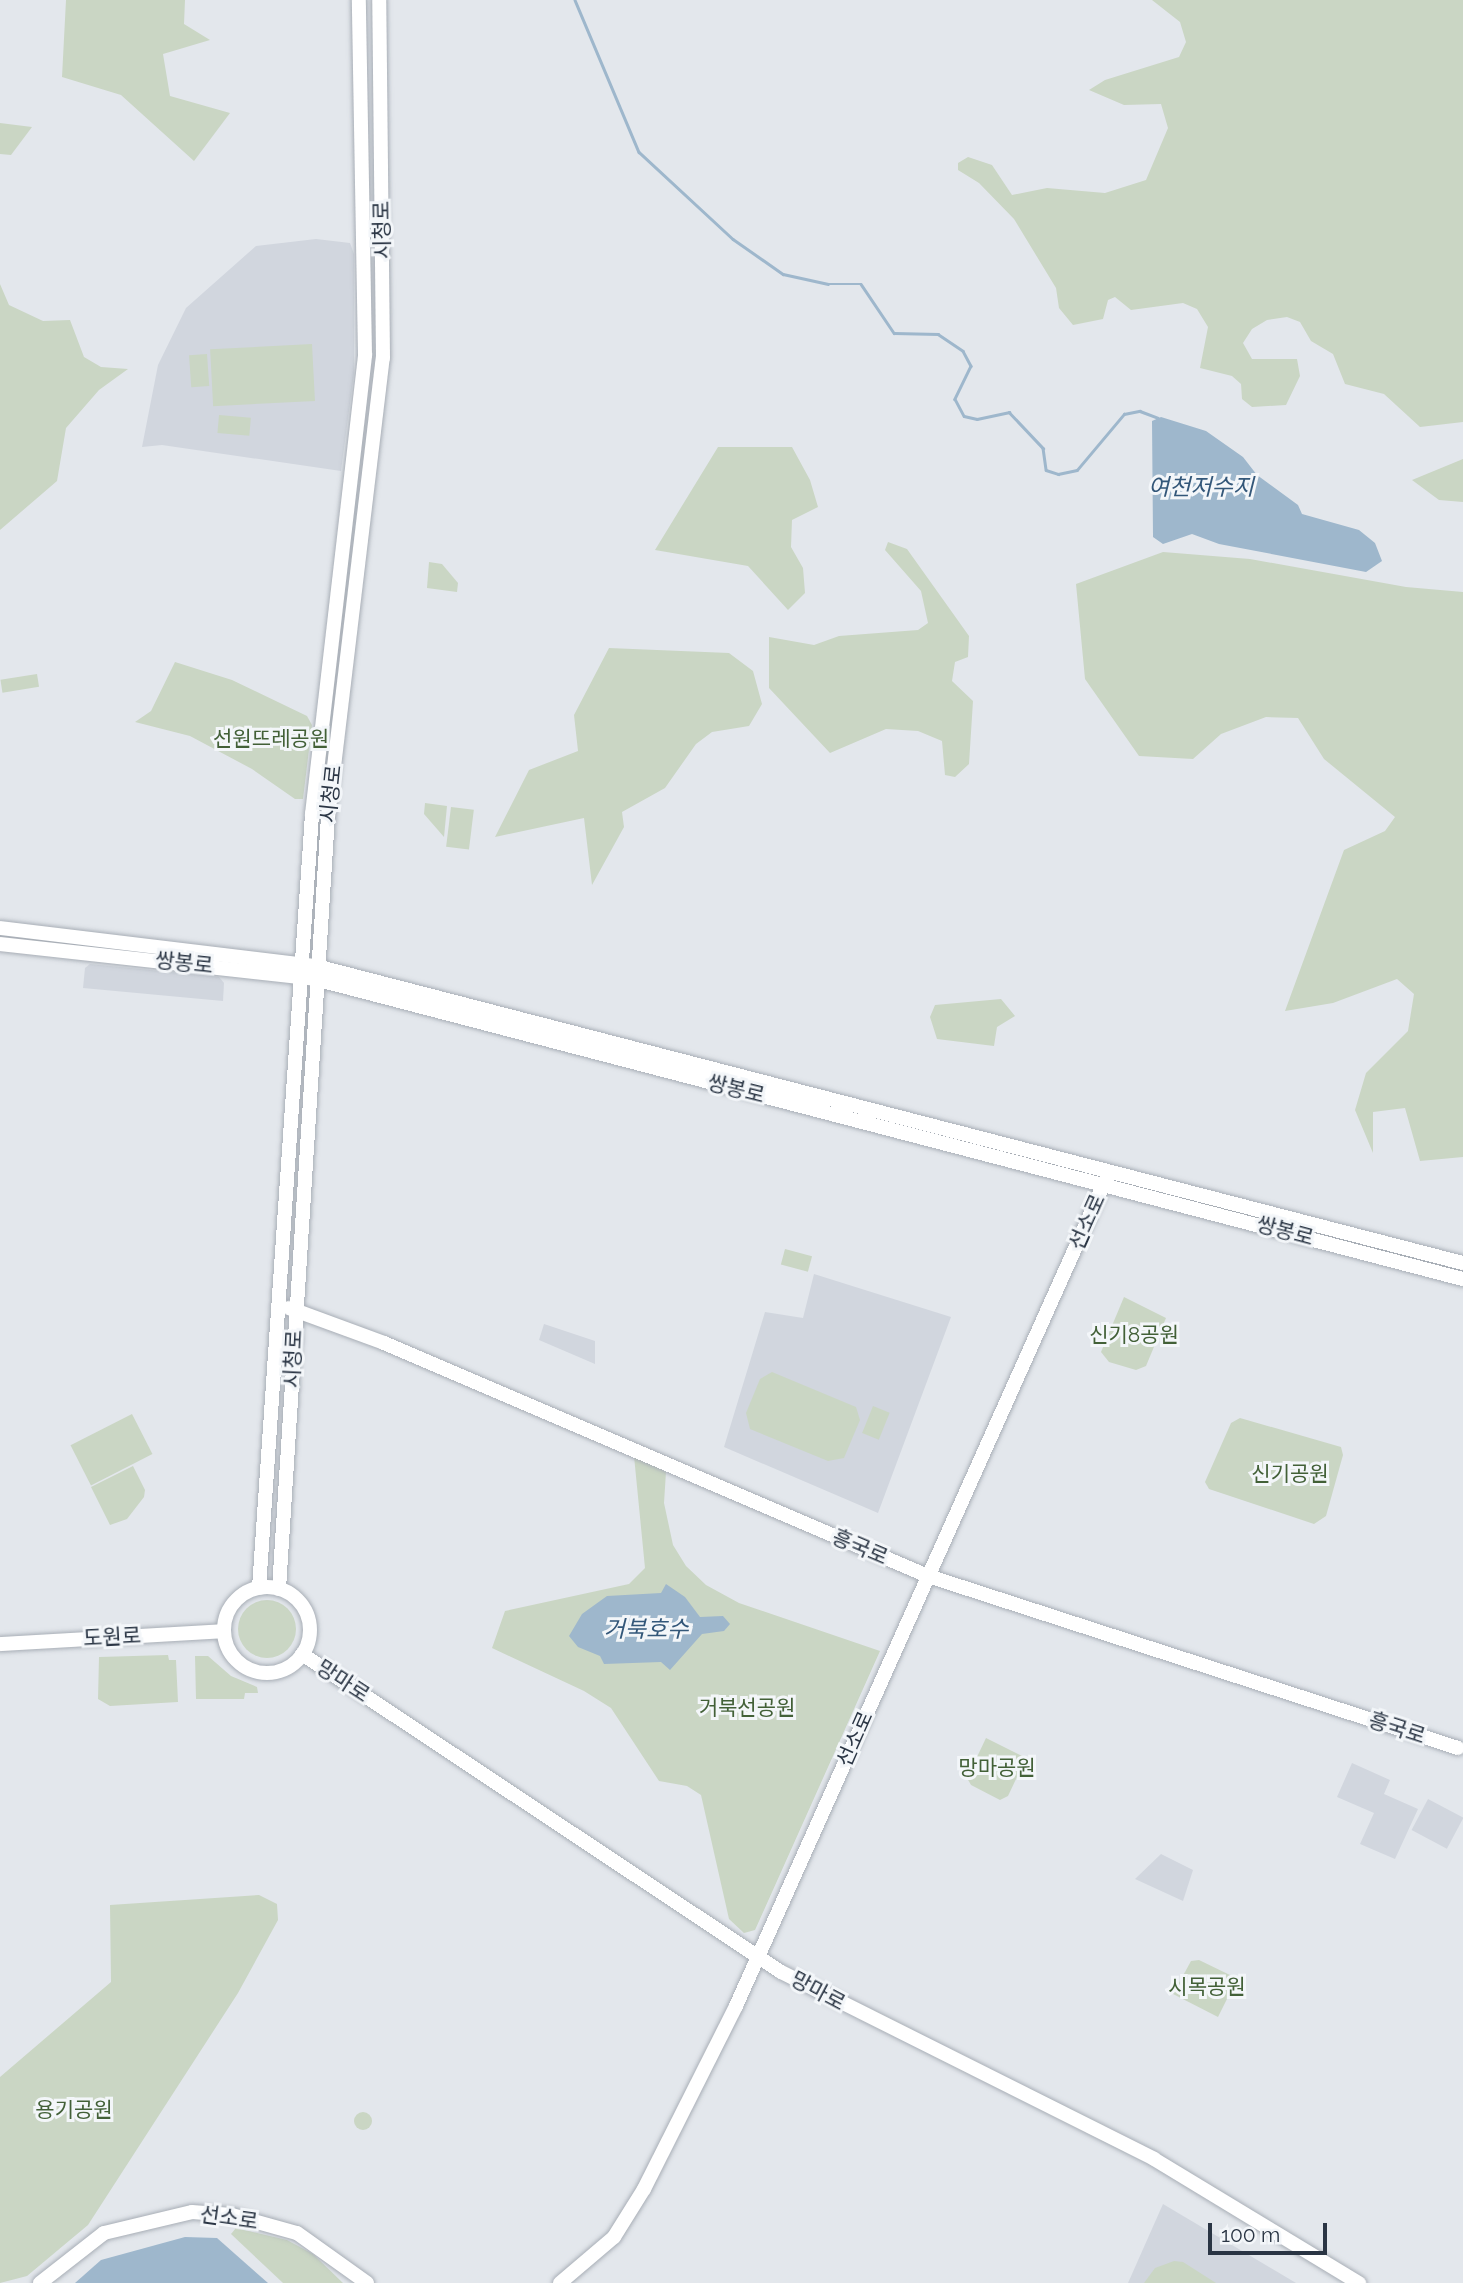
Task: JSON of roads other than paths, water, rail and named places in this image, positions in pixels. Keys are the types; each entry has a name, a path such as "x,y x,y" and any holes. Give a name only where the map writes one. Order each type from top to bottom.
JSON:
{"street":[{"name":"시청로","path":"259,1588 300,971 331,629 362,388 365,251 359,0"},
{"name":"시청로","path":"279,1589 316,973 350,631 381,384 383,250 379,0"},
{"path":"365,251 383,250"},
{"path":"331,629 350,631"},
{"name":"쌍봉로","path":"0,928 316,973 1110,1169 1463,1263"},
{"name":"쌍봉로","path":"0,944 300,971"},
{"name":"쌍봉로","path":"316,973 1463,1279"},
{"name":"선소로","path":"560,2283 606,2247 644,2189 757,1957 1110,1169"},
{"name":"흥국로","path":"278,1307 296,1308 928,1576 1461,1746"},
{"path":"259,1588 279,1589 298,1600 309,1619 309,1638 302,1654 280,1671 255,1671 236,1660 224,1631 233,1603 259,1588"},
{"name":"도원로","path":"0,1643 224,1631"},
{"name":"망마로","path":"302,1654 757,1957 809,1987 1154,2159 1359,2283"},
{"name":"선소로","path":"40,2283 104,2233 152,2218 192,2212 232,2215 297,2233 367,2283"}],"water":[{"name":"여천저수지","path":"1161,417 1206,431 1243,457 1257,475 1298,505 1302,514 1359,530 1375,543 1382,561 1366,572 1219,544 1192,534 1163,544 1153,537 1152,421"},
{"name":"거북호수","path":"666,1584 685,1597 700,1617 723,1616 730,1624 724,1631 702,1634 670,1670 661,1662 604,1664 600,1656 578,1647 569,1636 582,1614 607,1596 661,1593"},
{"path":"185,2237 217,2238 268,2283 75,2283 101,2260"}],"waterway":[{"path":"575,0 639,152 733,239 783,274 828,284 861,284 894,333 938,334 963,351 971,366 955,399 964,416 977,419 1009,412 1043,448 1046,470 1058,474 1077,470 1124,414 1140,411 1158,418"}],"park label":[{"name":"선원뜨레공원","path":"271,739"},
{"name":"신기8공원","path":"1134,1335"},
{"name":"신기공원","path":"1290,1474"},
{"name":"거북선공원","path":"747,1708"},
{"name":"망마공원","path":"997,1768"},
{"name":"시목공원","path":"1207,1987"},
{"name":"용기공원","path":"74,2110"}]}
